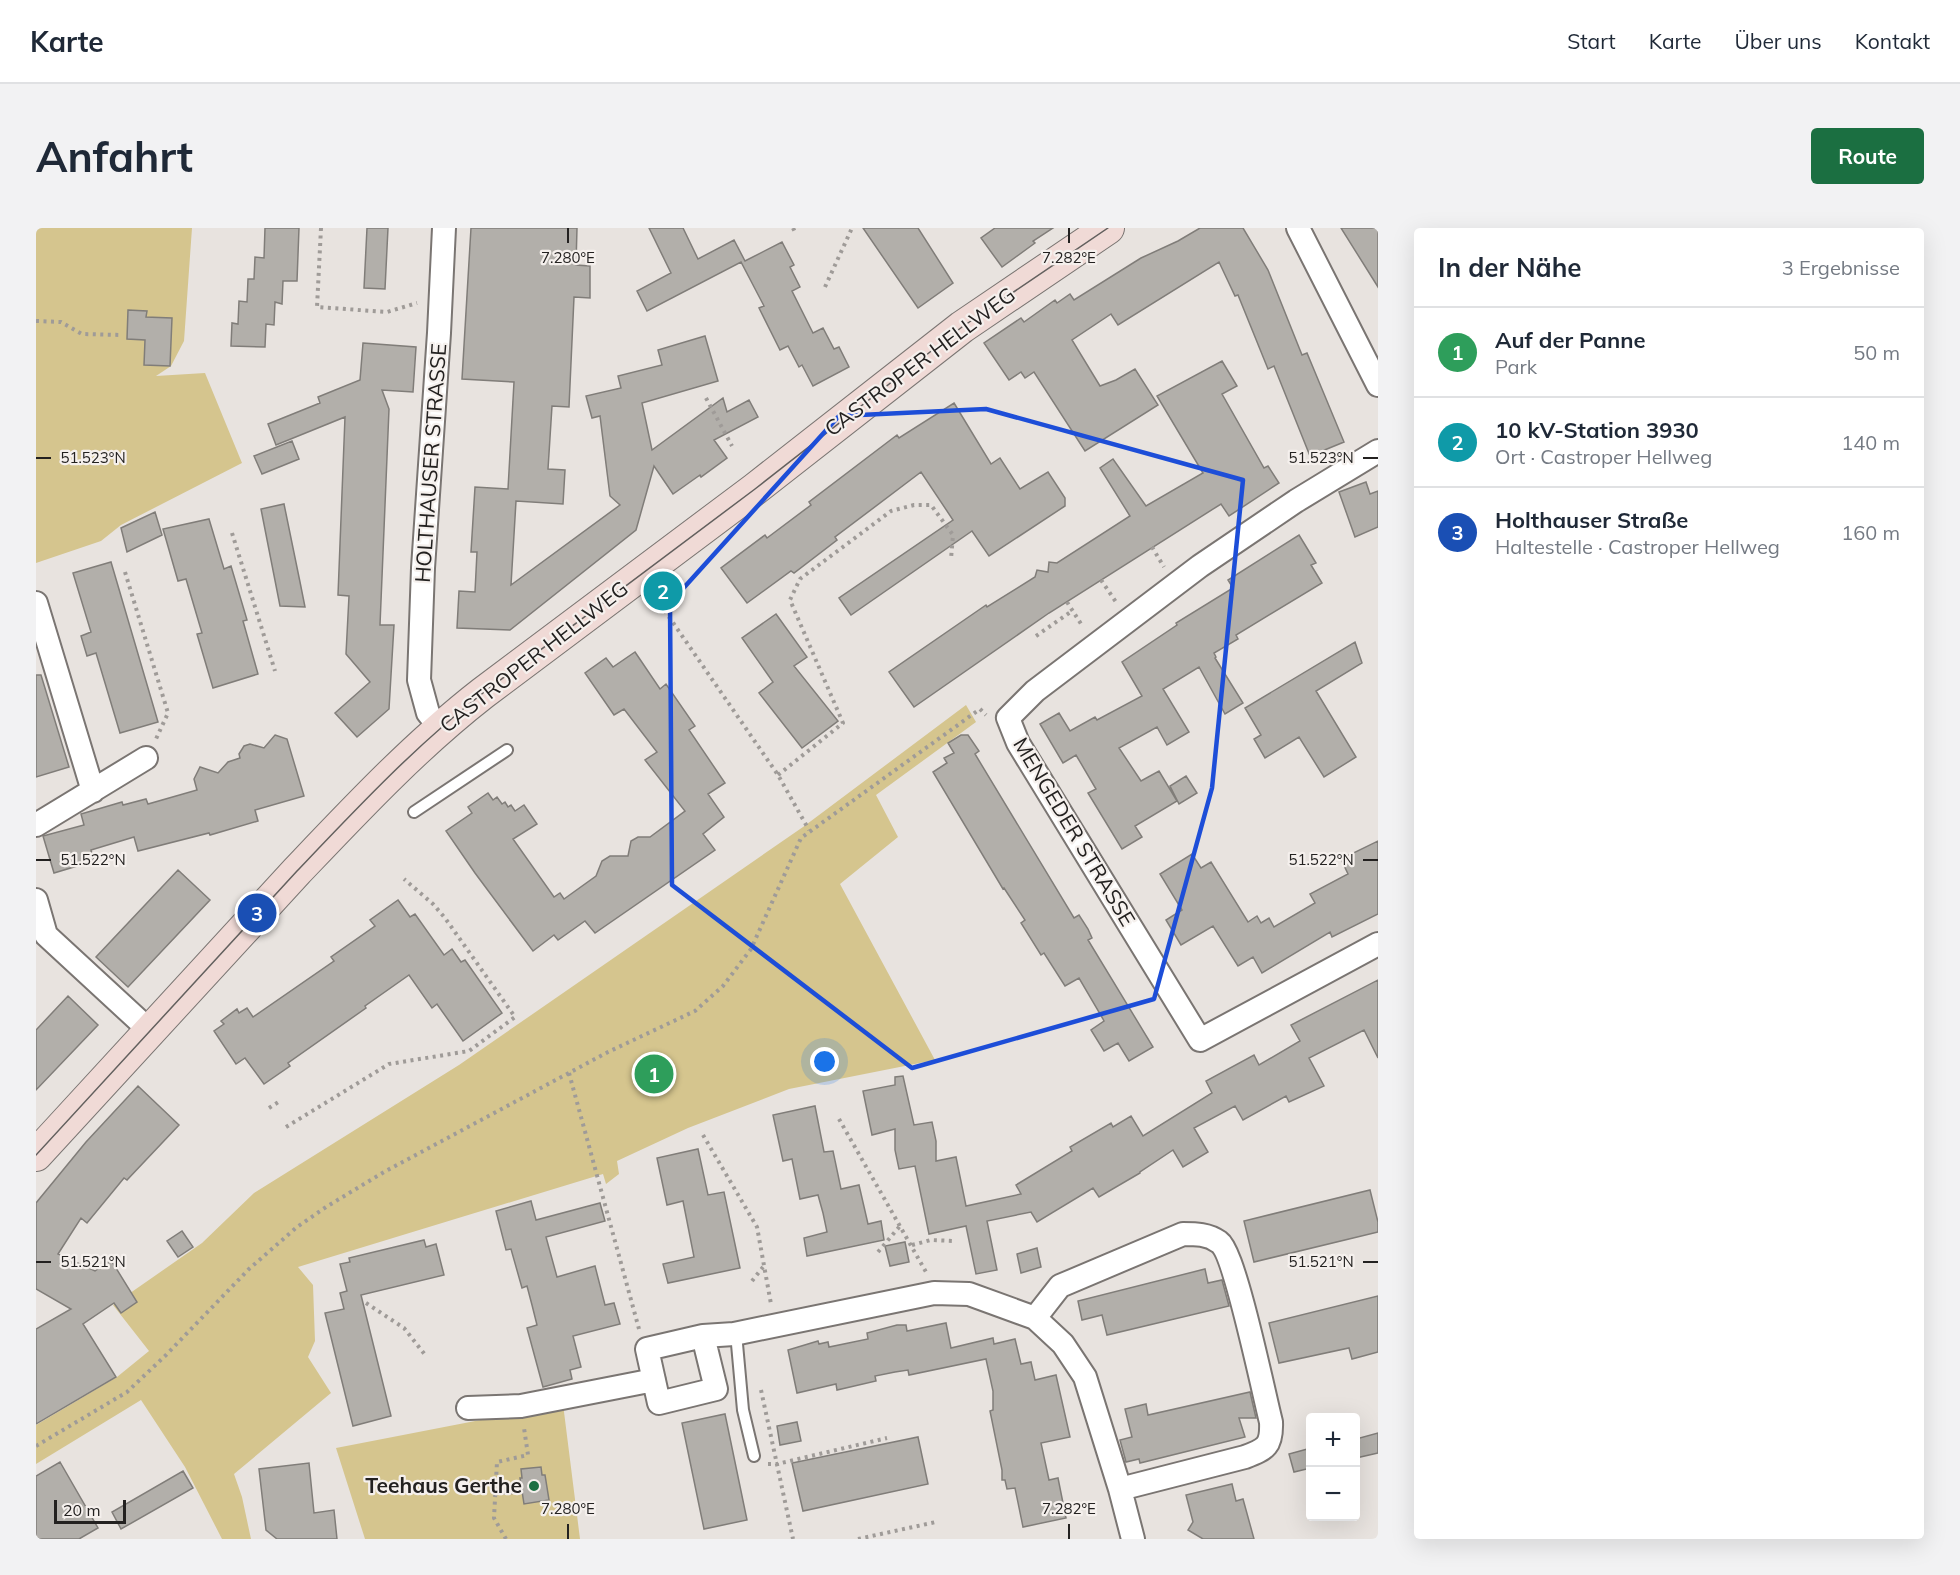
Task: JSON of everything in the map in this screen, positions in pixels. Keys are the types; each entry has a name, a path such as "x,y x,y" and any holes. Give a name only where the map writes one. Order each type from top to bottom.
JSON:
{"main road":[{"name":"CASTROPER HELLWEG","path":"36,1155 149,1030 340,826 440,728 874,398 962,327 1108,228"}],"street":[{"name":"HOLTHAUSER STRASSE","path":"440,728 428,713 419,680 424,556 444,228"},
{"path":"1298,228 1378,385"},
{"name":"MENGEDER STRASSE","path":"1378,451 1296,501 1200,566 1035,691 1008,718 1018,743 1200,1040 1378,944"},
{"path":"36,603 93,791"},
{"path":"36,825 146,759"},
{"path":"36,900 46,935 149,1030"},
{"path":"1035,1318 1060,1286 1183,1234 1204,1235 1221,1243 1230,1263 1271,1422 1269,1444 1262,1450 1245,1457 1120,1489"},
{"path":"703,1336 716,1389 659,1403 646,1349 703,1336 736,1333 934,1293 969,1294 1035,1318 1063,1344 1085,1377 1133,1539"},
{"path":"468,1408 521,1406 654,1380"}],"lane":[{"path":"414,812 507,750"},
{"path":"736,1333 743,1410 754,1456"}],"path":[{"path":"321,228 317,307 387,312 441,296"},
{"path":"825,287 852,228"},
{"path":"36,321 61,322 82,334 121,335"},
{"path":"706,398 732,446"},
{"path":"778,775 843,723 790,600 800,579 891,511 914,505 931,505 953,535 951,559"},
{"path":"232,533 275,671"},
{"path":"1152,548 1166,569"},
{"path":"125,572 168,713 146,759"},
{"path":"640,575 778,775 809,830"},
{"path":"1101,580 1117,604"},
{"path":"1067,602 1085,629"},
{"path":"1036,636 1072,611"},
{"path":"36,1446 127,1392 249,1269 297,1227 384,1172 608,1052 695,1011 723,986 751,949 801,838 809,830 980,709 987,716"},
{"path":"286,1127 389,1064 469,1051 515,1017 445,918 433,904 404,879"},
{"path":"569,1073 646,1349"},
{"path":"269,1108 280,1101"},
{"path":"839,1119 912,1245 934,1293"},
{"path":"703,1135 757,1227 776,1324"},
{"path":"878,1252 900,1226"},
{"path":"912,1245 931,1240 954,1241"},
{"path":"752,1281 764,1267"},
{"path":"366,1303 404,1328 426,1356"},
{"path":"758,1380 794,1539"},
{"path":"506,1539 494,1518 497,1462 528,1455 521,1406"},
{"path":"766,1464 777,1464 887,1438"},
{"path":"495,1493 522,1492"},
{"path":"858,1539 936,1522"}],"highlighted area":[{"path":"986,409 1243,480 1212,788 1154,999 912,1068 672,885 670,603 839,416"}],"shaded area":[{"path":"36,228 192,228 184,341 171,366 156,376 205,373 242,463 121,525 101,541 36,563"},
{"path":"966,705 976,722 876,795 898,837 840,884 935,1060 789,1089 688,1128 617,1161 619,1174 606,1184 603,1174 298,1267 313,1285 315,1341 308,1357 331,1393 234,1474 242,1497 251,1539 222,1539 185,1467 141,1400 36,1464 36,1425 117,1377 149,1351 113,1305 202,1243 254,1193 459,1065 803,827"},
{"path":"563,1404 580,1539 365,1539 336,1448"}],"building":[{"path":"265,228 299,228 297,281 283,281 282,304 275,302 274,325 266,324 265,347 231,346 232,323 238,324 239,301 247,302 248,279 254,279 255,257 264,258"},
{"path":"367,228 388,228 385,289 364,288"},
{"path":"471,228 577,228 576,265 590,266 590,298 574,297 569,407 552,406 548,469 565,470 563,504 516,501 511,585 620,505 610,496 600,416 592,418 586,396 621,388 618,376 662,365 658,350 705,336 718,381 642,403 652,450 723,398 727,412 749,400 758,417 714,440 727,458 673,494 654,466 636,530 510,630 457,628 459,591 475,592 477,552 471,552 475,487 508,489 514,382 462,379"},
{"path":"649,228 683,228 698,259 734,240 745,261 782,242 794,265 790,267 800,287 792,291 813,333 823,328 834,349 839,347 849,367 813,386 802,365 799,367 788,346 780,350 759,308 764,306 741,262 647,311 637,291 671,273"},
{"path":"863,228 918,228 953,283 918,308"},
{"path":"995,228 1053,228 1033,241 1035,243 1002,267 981,238"},
{"path":"1200,228 1243,228 1268,270 1302,355 1307,353 1344,442 1310,456 1274,366 1268,369 1238,295 1235,296 1219,262 1118,325 1111,314 1072,340 1100,386 1135,369 1158,405 1085,451 1034,372 1025,378 1021,372 1009,380 984,343 1021,318 1024,322 1055,300 1057,303 1070,294 1074,300 1141,258"},
{"path":"1341,228 1378,228 1378,287"},
{"path":"128,310 147,311 146,317 172,318 170,366 144,365 145,340 127,339"},
{"path":"363,343 416,347 413,392 382,390 389,409 380,625 394,625 389,709 357,737 335,713 370,682 346,654 349,596 338,595 345,417 276,445 268,424 320,403 318,397 360,380"},
{"path":"1222,361 1237,386 1222,394 1264,468 1268,466 1279,483 1229,516 1221,504 1049,613 914,707 889,672 986,605 987,607 1035,577 1037,570 1048,572 1049,562 1057,563 1130,516 1100,468 1113,459 1146,506 1203,473 1157,396"},
{"path":"954,403 991,464 1000,458 1020,489 1048,472 1065,498 1065,506 989,556 972,531 851,615 839,598 953,520 921,472 835,537 837,540 794,573 791,571 747,603 721,568 765,535 767,538 811,505 809,502 897,435 899,438"},
{"path":"292,441 299,459 262,474 254,456"},
{"path":"1366,482 1370,494 1378,491 1378,527 1355,537 1339,492"},
{"path":"284,504 305,607 280,606 261,509"},
{"path":"155,512 162,535 127,552 121,528"},
{"path":"209,519 224,569 231,566 247,620 243,621 258,674 213,688 197,634 202,633 186,579 178,581 163,529"},
{"path":"1299,535 1316,563 1311,565 1322,583 1236,635 1238,639 1214,653 1243,703 1225,714 1199,667 1163,689 1189,732 1167,745 1157,727 1119,748 1141,781 1159,771 1177,801 1135,826 1142,837 1122,849 1088,793 1096,789 1076,755 1063,763 1040,724 1059,713 1070,731 1095,717 1097,720 1142,696 1122,662 1177,625 1176,623 1233,588 1228,580"},
{"path":"111,562 158,722 120,733 96,653 87,656 81,636 91,632 73,573"},
{"path":"776,614 807,657 794,666 838,721 802,748 759,693 773,682 742,638"},
{"path":"1355,642 1362,663 1316,691 1356,757 1324,777 1299,737 1265,758 1254,739 1261,735 1245,708"},
{"path":"635,652 660,689 666,684 695,726 689,730 725,783 708,794 724,817 703,834 715,850 595,933 585,921 558,940 554,935 533,951 446,831 472,813 468,807 488,793 493,800 497,797 502,804 505,802 508,807 511,805 515,811 524,805 537,824 513,839 554,897 560,893 564,899 596,876 602,861 610,856 628,856 631,841 638,837 650,837 685,811 645,760 657,752 624,709 614,715 585,673 606,658 613,667"},
{"path":"36,675 41,675 69,767 36,777"},
{"path":"275,735 287,739 304,796 255,810 258,821 210,835 209,833 138,851 134,837 91,850 94,861 54,873 43,836 84,825 81,814 122,802 123,805 146,799 148,804 197,790 194,779 200,767 218,773 228,762 240,758 239,754 244,746 250,744 264,748"},
{"path":"961,735 968,735 979,751 975,754 1074,918 1079,915 1088,929 1092,938 1088,940 1153,1047 1129,1061 1118,1043 1104,1051 1091,1030 1104,1021 1079,978 1065,986 1044,953 1041,955 1021,923 1025,920 1003,889 933,772 947,763 944,758 954,753 948,743"},
{"path":"1186,776 1197,793 1179,804 1170,786"},
{"path":"1378,841 1378,914 1332,937 1330,932 1262,973 1253,957 1238,966 1213,926 1181,945 1166,920 1182,910 1160,874 1192,854 1201,868 1211,862 1248,922 1257,916 1261,923 1269,918 1274,927 1315,903 1310,894 1348,874 1341,859"},
{"path":"178,870 210,900 128,987 96,957"},
{"path":"398,900 410,917 415,914 444,955 452,949 461,962 465,960 502,1013 463,1041 437,1004 432,1008 409,975 288,1063 290,1066 264,1084 245,1058 236,1064 214,1031 224,1024 221,1021 237,1009 239,1013 247,1008 253,1017 334,961 331,957 375,926 370,920"},
{"path":"1378,980 1378,1058 1364,1030 1309,1058 1324,1086 1289,1102 1286,1096 1243,1120 1235,1106 1194,1128 1208,1152 1183,1167 1173,1150 1099,1197 1093,1188 1037,1222 1031,1212 987,1221 997,1270 976,1274 966,1226 929,1234 915,1166 899,1169 895,1150 895,1129 872,1135 863,1091 895,1085 895,1077 903,1076 914,1125 932,1122 936,1141 936,1161 956,1157 966,1206 1021,1194 1016,1185 1072,1151 1070,1147 1111,1123 1113,1127 1131,1116 1143,1136 1212,1093 1206,1081 1254,1055 1259,1065 1300,1041 1291,1025"},
{"path":"68,996 98,1025 36,1090 36,1030"},
{"path":"138,1086 179,1125 127,1180 124,1178 87,1223 81,1218 58,1254 95,1271 111,1260 137,1302 121,1313 114,1303 83,1324 116,1377 36,1424 36,1329 71,1309 36,1289 36,1203 86,1142"},
{"path":"815,1106 824,1152 833,1151 841,1189 859,1185 868,1224 881,1221 884,1240 807,1256 804,1238 827,1232 823,1213 818,1195 800,1199 792,1159 783,1161 773,1115"},
{"path":"698,1149 708,1195 724,1192 740,1268 668,1283 663,1264 694,1257 683,1201 667,1205 657,1158"},
{"path":"1370,1190 1378,1222 1378,1232 1254,1262 1244,1221"},
{"path":"531,1201 536,1220 600,1203 605,1221 546,1237 557,1277 595,1266 605,1305 614,1303 620,1324 573,1336 581,1367 570,1370 572,1379 543,1387 527,1328 537,1325 527,1286 522,1288 511,1249 506,1250 496,1211"},
{"path":"182,1231 193,1247 178,1257 167,1241"},
{"path":"424,1240 426,1247 436,1244 444,1275 361,1295 391,1416 353,1426 325,1313 344,1309 340,1293 347,1291 340,1264 350,1262 349,1258"},
{"path":"905,1242 909,1262 890,1266 885,1246"},
{"path":"1037,1248 1041,1267 1021,1273 1017,1254"},
{"path":"1205,1269 1208,1283 1222,1280 1229,1306 1107,1335 1102,1315 1082,1320 1078,1301"},
{"path":"1378,1296 1378,1352 1352,1359 1349,1348 1279,1363 1269,1323"},
{"path":"946,1323 951,1348 993,1338 994,1344 1015,1339 1021,1364 1031,1362 1035,1380 1056,1375 1070,1437 1041,1443 1049,1480 1058,1478 1066,1518 1023,1527 1015,1488 1007,1489 1005,1480 1002,1480 990,1411 993,1410 993,1391 986,1359 909,1375 908,1370 875,1376 876,1381 837,1390 836,1384 797,1393 788,1350 818,1341 819,1344 828,1342 829,1347 868,1339 867,1333 897,1325 906,1325 907,1331"},
{"path":"1250,1392 1256,1418 1239,1418 1245,1437 1140,1463 1139,1459 1126,1462 1120,1440 1132,1437 1125,1409 1146,1404 1148,1415"},
{"path":"725,1414 747,1520 704,1529 682,1423"},
{"path":"797,1422 801,1441 780,1445 777,1426"},
{"path":"1378,1433 1378,1453 1360,1457 1360,1438"},
{"path":"918,1437 928,1484 803,1511 792,1463"},
{"path":"1306,1449 1306,1469 1294,1472 1289,1454"},
{"path":"60,1462 98,1528 79,1539 36,1539 36,1476"},
{"path":"309,1463 314,1513 334,1510 337,1539 277,1539 266,1530 259,1469"},
{"path":"541,1467 542,1475 545,1475 549,1500 524,1504 521,1469"},
{"path":"183,1471 193,1488 121,1529 112,1512"},
{"path":"1232,1484 1236,1501 1243,1499 1254,1539 1203,1539 1188,1530 1193,1522 1186,1495"}],"tram line":[{"path":"36,1155 297,871 387,779 458,713 755,489 962,327 1108,228"}],"place":[{"name":"10 kV-Station 3930","path":"663,591"},
{"name":"Holthauser Straße","path":"257,913"},
{"name":"Auf der Panne","path":"654,1074"},
{"name":"Teehaus Gerthe","path":"534,1486"}]}
